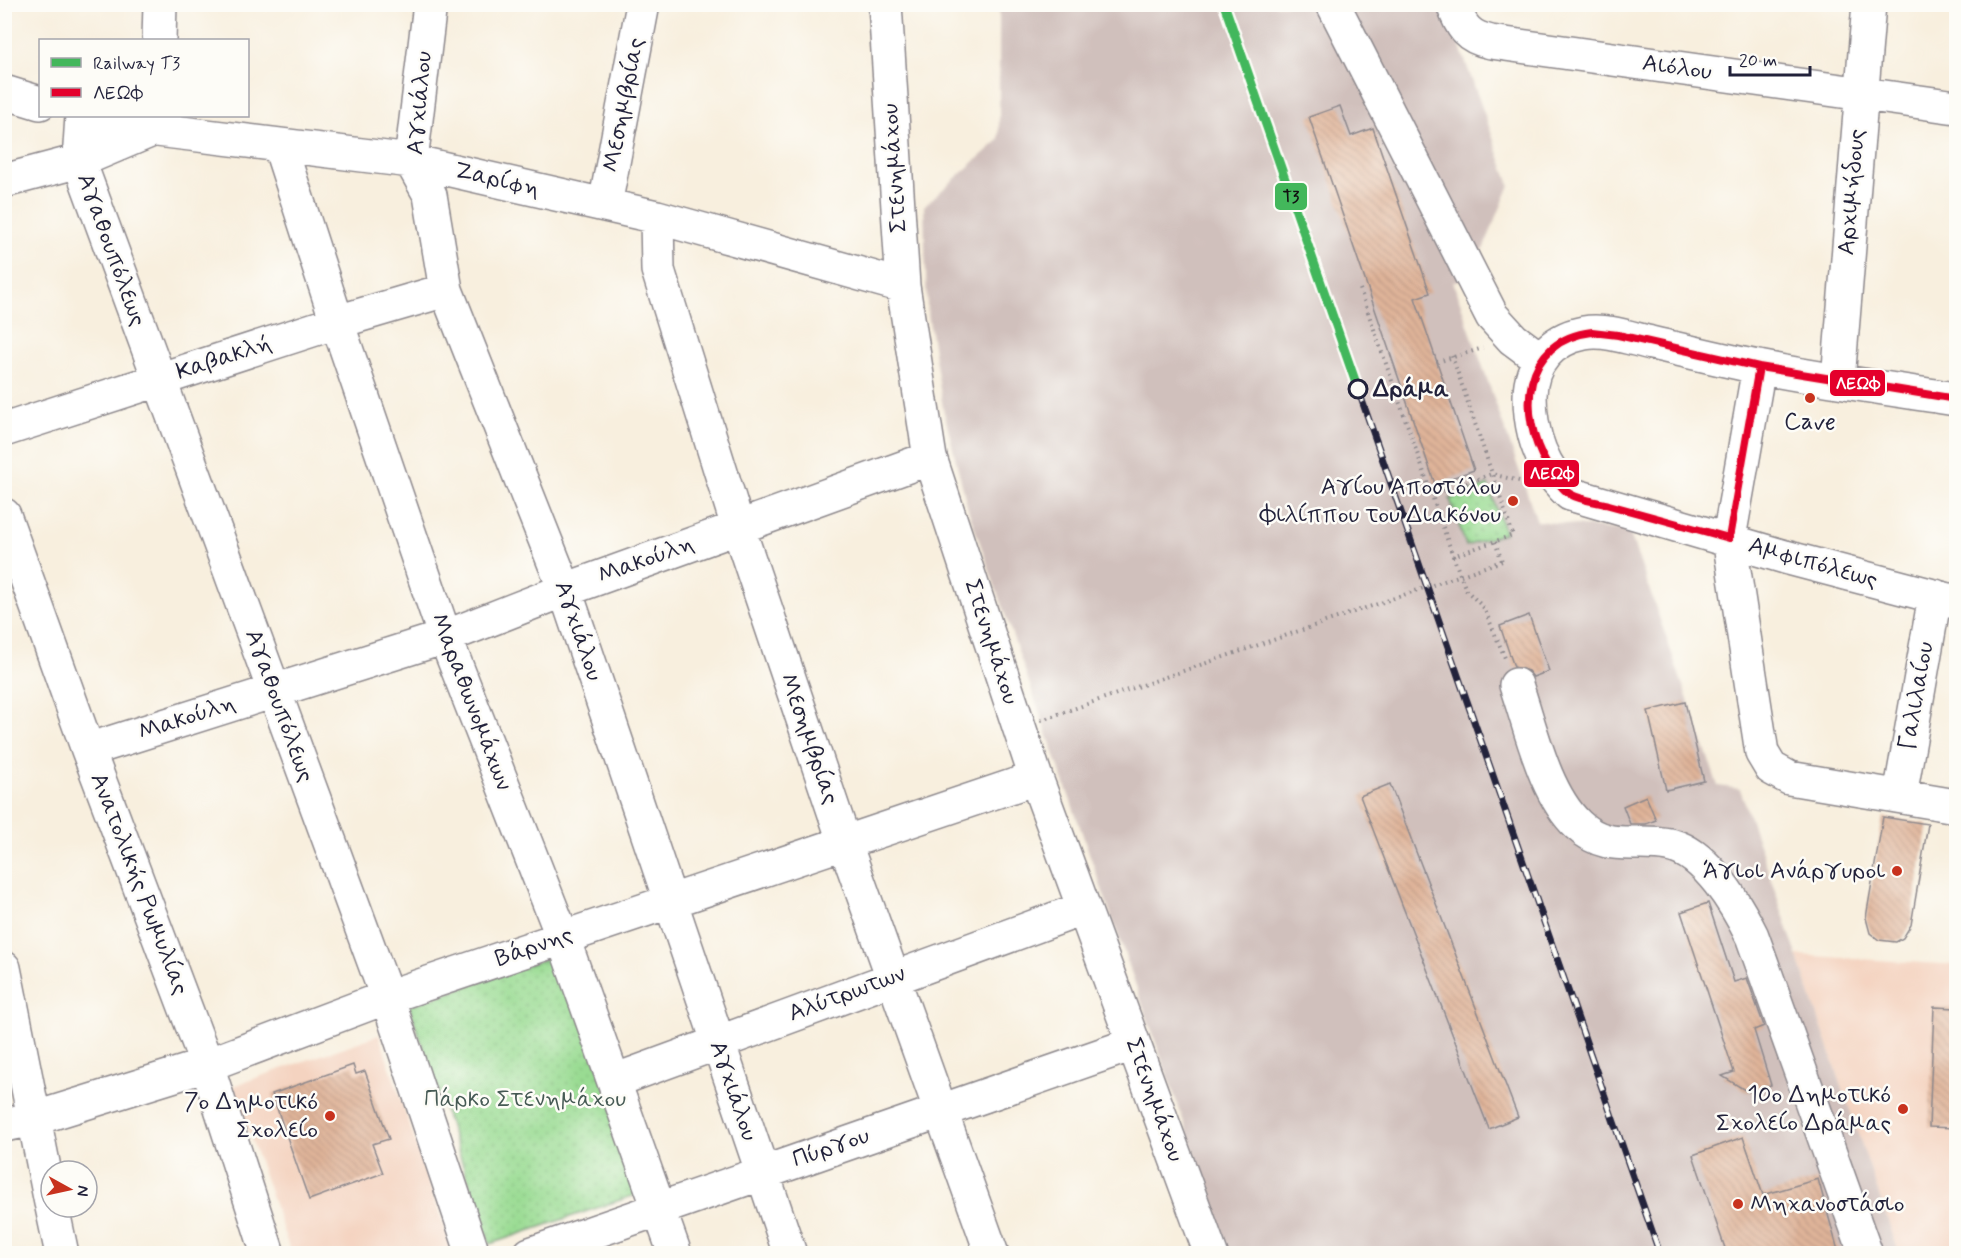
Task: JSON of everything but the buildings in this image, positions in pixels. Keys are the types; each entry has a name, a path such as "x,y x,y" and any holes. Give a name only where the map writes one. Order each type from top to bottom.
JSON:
{"street":[{"path":"159,39 160,4"},
{"name":"Αγχιάλου","path":"430,4 411,161 430,195 446,290 565,590 716,1042 790,1254"},
{"name":"Μεσημβρίας","path":"605,205 643,4"},
{"name":"Στενημάχου","path":"885,4 903,286 930,458 1082,909 1211,1254"},
{"path":"1333,4 1492,316 1513,339 1540,359 1557,341 1585,333 1614,334 1759,367 1956,399"},
{"name":"Αιόλου","path":"1453,4 1461,26 1470,36 1491,42 1956,107"},
{"name":"Αρχιμήδους","path":"1838,380 1869,4"},
{"path":"4,92 39,103"},
{"path":"79,161 82,117"},
{"name":"Ζαρίφη","path":"93,117 157,123 280,146 411,161 657,217 903,286"},
{"path":"4,181 79,161 157,123"},
{"name":"Μαραθωνομάχων","path":"280,146 337,322 445,637 563,938 675,1254"},
{"name":"Αγαθουπόλεως","path":"79,161 387,997 473,1254"},
{"name":"Μεσημβρίας","path":"657,217 658,270 738,527 844,841 992,1254"},
{"name":"Καβακλή","path":"4,430 337,322 446,290"},
{"name":"Αμφιπόλεως","path":"1540,359 1530,385 1530,414 1541,454 1552,477 1570,494 1729,538 1785,557 1946,599"},
{"path":"1759,367 1729,538 1758,740 1766,761 1771,768 1789,778 1956,806"},
{"name":"Μακούλη","path":"88,750 445,637 565,590 930,458"},
{"name":"Ανατολικής Ρωμυλίας","path":"4,515 88,750 207,1065 268,1254"},
{"name":"Γαλιλαίου","path":"1900,796 1946,599"},
{"path":"1516,685 1543,766 1558,797 1578,825 1604,842 1670,845 1686,852 1715,876 1736,905 1752,936 1866,1254"},
{"name":"Βάρνης","path":"19,1122 207,1065 387,997 1036,778"},
{"name":"Αλύτρωτων","path":"614,1081 1082,909"},
{"path":"4,968 19,1122 39,1174"},
{"name":"Πύργου","path":"530,1254 659,1206 1133,1044"},
{"path":"54,1219 62,1254"}],"path":[{"path":"1360,289 1466,590 1484,608 1516,685"},
{"path":"1437,362 1513,339"},
{"path":"1452,356 1513,535 1453,556"},
{"path":"1432,495 1492,474 1525,483"},
{"path":"1041,720 1502,561 1495,542"}],"shaded area":[{"path":"999,5 1445,5 1510,185 1472,276 1453,282 1537,521 1629,531 1718,786 1740,789 1899,1253 1230,1253 968,509 943,408 927,307 924,206 999,140"},
{"name":"10ο Δημοτικό Σχολείο Δράμας","path":"1797,955 1956,965 1956,1253 1899,1253"},
{"path":"379,1035 453,1253 291,1253 233,1086"}],"green space":[{"path":"1488,485 1505,533 1466,546 1450,499"},
{"name":"Πάρκο Στενημάχου","path":"560,954 641,1193 490,1244 409,1006"}],"railway":[{"path":"1358,389 1660,1254"}],"rail line":[{"name":"T3","path":"1224,4 1358,389"}],"transit line":[{"name":"ΛΕΩΦ","path":"1592,332 1618,335 1759,367 1729,538 1579,498 1566,491 1554,477 1537,445 1532,424 1530,403 1532,382 1539,364 1551,349 1569,338 1592,332"},
{"name":"ΛΕΩΦ","path":"1759,367 1956,399"}],"place":[{"name":"Δράμα","path":"1358,389"},
{"name":"Cave","path":"1810,398"},
{"name":"Αγίου Αποστόλου Φιλίππου του Διακόνου","path":"1513,501"},
{"name":"Άγιοι Ανάργυροι","path":"1897,871"},
{"name":"10ο Δημοτικό Σχολείο Δράμας","path":"1903,1109"},
{"name":"7ο Δημοτικό Σχολείο","path":"330,1116"},
{"name":"Μηχανοστάσιο","path":"1738,1204"}]}
